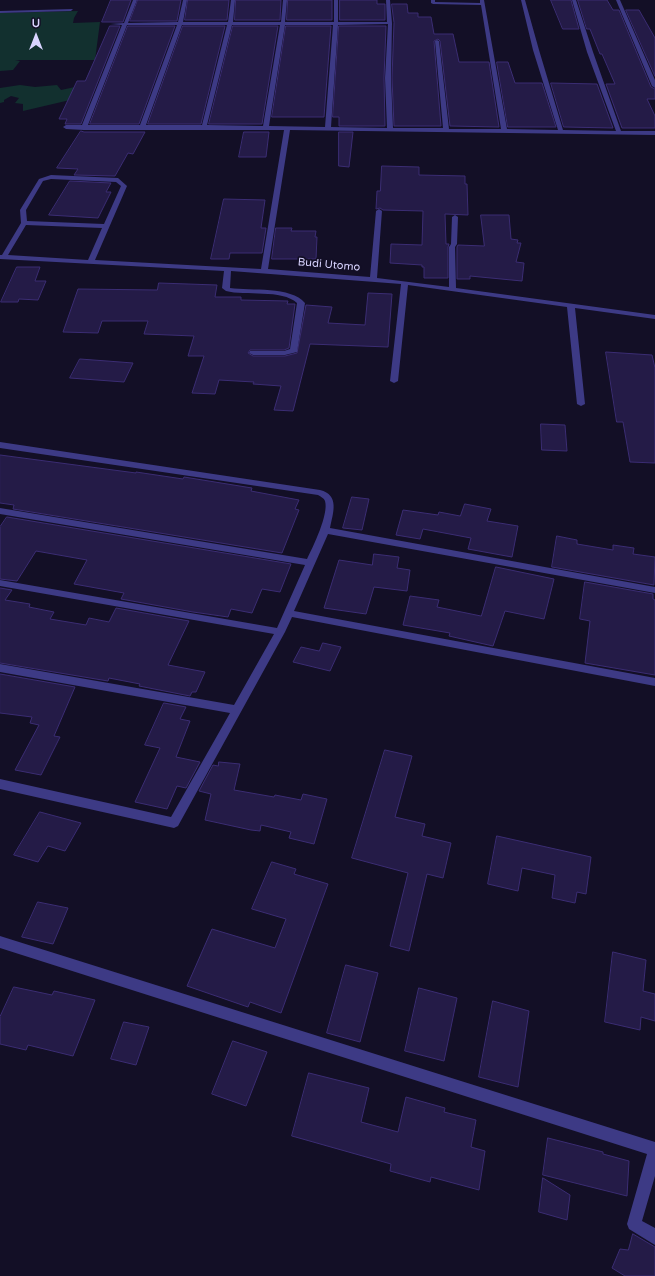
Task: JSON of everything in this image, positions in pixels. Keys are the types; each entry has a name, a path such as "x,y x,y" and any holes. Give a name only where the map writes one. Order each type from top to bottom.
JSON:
{"street":[{"path":"84,128 127,24 135,0"},
{"path":"142,128 180,24 185,0"},
{"path":"204,127 230,24 233,0"},
{"path":"266,128 283,23 285,0"},
{"path":"328,129 336,23 336,0"},
{"path":"388,0 390,23 388,78 390,129"},
{"path":"433,0 433,3 482,2 504,131"},
{"path":"524,0 536,50 561,132"},
{"path":"574,0 590,52 619,132"},
{"path":"618,0 655,86"},
{"path":"0,12 71,10"},
{"path":"112,24 390,23"},
{"path":"436,41 446,130"},
{"path":"66,127 204,127 655,133"},
{"path":"264,271 287,129"},
{"path":"2,257 24,223 23,210 42,180 46,178 118,180 124,186 91,261"},
{"path":"372,280 378,211"},
{"path":"453,290 452,246 454,244 455,218"},
{"path":"24,223 106,226"},
{"name":"Budi Utomo","path":"2,257 264,271 405,283 571,307 655,317"},
{"path":"228,269 226,288 228,290 289,295 299,300 301,304 294,350 285,353 253,353"},
{"path":"394,381 405,283"},
{"path":"571,307 581,404"},
{"path":"0,445 320,493 327,497 330,503 325,530 280,632 174,823 0,784"},
{"path":"0,511 311,563"},
{"path":"325,530 655,590"},
{"path":"0,583 280,632"},
{"path":"288,614 655,682"},
{"path":"0,668 236,710"},
{"path":"0,942 655,1150 634,1224 655,1237"}],"green space":[{"path":"78,11 73,23 100,22 95,60 15,60 20,61 13,70 0,71 0,13"},
{"path":"20,85 35,87 57,85 61,90 75,87 70,100 23,111 23,104 15,103 19,98 11,96 4,100 4,102 0,103 0,88"}],"building":[{"path":"111,0 131,0 123,22 102,22"},
{"path":"138,0 181,0 177,21 130,21"},
{"path":"188,0 229,0 227,20 185,20"},
{"path":"236,0 281,0 280,20 235,20"},
{"path":"288,0 332,0 332,20 287,20"},
{"path":"340,0 377,0 377,4 385,4 385,20 340,20"},
{"path":"551,0 571,0 579,29 563,29"},
{"path":"578,0 607,0 613,10 619,10 651,87 655,89 655,99 647,99 655,116 655,128 622,128 606,84 615,84 602,54 600,54 590,29 587,29"},
{"path":"392,4 407,4 408,13 418,13 418,17 431,17 434,34 453,34 459,62 489,62 499,127 450,126 440,41 438,39 434,41 441,126 394,126 392,78 394,23"},
{"path":"626,10 639,10 655,38 655,76"},
{"path":"110,26 120,26 81,124 65,124 67,119 59,119 77,81 85,81"},
{"path":"128,26 175,26 139,124 90,124"},
{"path":"183,26 225,26 201,124 148,124"},
{"path":"233,26 278,26 262,124 209,124"},
{"path":"286,26 331,26 324,117 272,117"},
{"path":"339,26 386,26 384,78 385,126 339,126 339,117 333,117"},
{"path":"497,62 508,62 515,83 542,83 556,127 508,127"},
{"path":"551,83 597,84 613,128 564,127"},
{"path":"81,131 145,132 133,154 128,153 115,176 74,175 78,169 57,168"},
{"path":"244,132 269,132 266,157 239,157"},
{"path":"339,132 353,132 349,167 339,166"},
{"path":"382,166 419,167 419,175 465,176 465,184 467,184 468,215 445,214 446,244 449,244 448,278 424,278 424,267 422,267 422,265 390,263 391,244 422,245 423,211 376,209 377,191 380,191"},
{"path":"70,181 111,183 106,192 111,192 98,218 49,215"},
{"path":"224,199 265,200 261,228 266,228 262,253 230,253 229,259 211,259"},
{"path":"481,215 509,215 511,239 518,240 517,243 521,243 516,262 524,263 522,281 470,276 470,279 457,279 458,245 484,246"},
{"path":"276,228 292,228 291,231 316,231 316,259 272,259"},
{"path":"17,267 40,267 35,281 46,281 38,300 19,299 18,302 1,302"},
{"path":"159,283 217,285 215,297 241,297 241,300 288,301 287,304 295,304 289,348 284,350 250,350 248,353 253,356 285,356 297,353 306,305 332,307 328,323 365,325 368,293 392,294 388,347 310,344 293,411 274,410 281,386 253,384 254,382 219,380 215,394 192,393 204,356 188,356 194,336 144,334 148,321 102,321 98,333 63,332 78,289 157,290"},
{"path":"606,352 652,355 655,368 655,463 630,462 623,422 617,422"},
{"path":"80,359 133,363 124,382 70,378"},
{"path":"541,424 565,425 567,451 542,450"},
{"path":"0,455 183,479 184,477 252,488 251,491 299,500 295,509 299,510 282,553 13,509 14,505 0,503"},
{"path":"352,497 369,499 362,530 343,528"},
{"path":"465,504 491,509 487,521 518,526 512,557 468,549 471,538 423,529 420,539 396,535 403,510 438,515 439,512 460,516"},
{"path":"7,517 291,564 280,592 262,589 252,613 231,609 228,617 193,612 121,599 124,593 74,584 87,560 36,551 17,581 0,579 0,527"},
{"path":"557,536 577,540 577,544 613,550 613,545 634,548 633,554 655,557 654,585 552,567"},
{"path":"374,554 399,557 397,568 410,570 407,591 374,587 366,614 324,608 339,560 372,565"},
{"path":"496,567 554,579 544,619 505,611 493,646 449,636 450,633 403,625 410,596 439,600 437,607 481,616"},
{"path":"585,582 653,594 653,599 655,600 655,675 585,663 590,621 580,619"},
{"path":"0,588 12,590 5,600 30,604 29,607 54,612 50,619 86,625 89,618 109,622 116,608 189,621 168,665 205,672 196,692 192,692 190,696 139,686 140,684 109,678 108,681 0,663"},
{"path":"323,643 341,647 330,671 293,662 301,647 319,651"},
{"path":"0,674 75,687 54,736 60,737 41,775 15,770 39,725 30,723 32,717 0,713"},
{"path":"164,703 186,707 180,719 190,721 176,757 200,762 186,788 177,786 167,809 135,802 160,748 145,745"},
{"path":"385,750 412,756 395,817 425,824 422,836 451,843 443,878 427,874 409,951 390,946 408,873 352,858"},
{"path":"219,762 240,764 234,790 301,800 303,794 327,799 314,844 289,838 291,832 261,825 260,831 205,820 211,794 199,791 213,765 218,766"},
{"path":"40,812 81,823 65,851 48,846 38,862 14,855"},
{"path":"497,836 591,857 586,894 577,892 575,903 552,898 555,875 522,868 518,891 488,884"},
{"path":"272,862 296,869 294,874 328,884 281,1013 250,1002 248,1007 187,986 212,929 275,948 286,919 252,909"},
{"path":"38,902 68,908 53,944 22,937"},
{"path":"613,952 646,960 643,991 655,994 655,1021 641,1017 640,1030 605,1022"},
{"path":"346,965 378,973 360,1042 327,1033"},
{"path":"14,987 52,995 54,991 95,1000 73,1056 28,1045 26,1050 0,1044 0,1017"},
{"path":"419,988 457,998 444,1061 405,1051"},
{"path":"493,1001 529,1011 518,1087 479,1077"},
{"path":"124,1022 149,1027 136,1065 111,1059"},
{"path":"233,1041 267,1052 246,1106 212,1094"},
{"path":"309,1073 369,1088 361,1122 398,1132 406,1097 445,1108 444,1112 476,1120 471,1147 485,1151 479,1190 431,1177 430,1182 390,1171 391,1164 292,1136"},
{"path":"548,1138 603,1152 603,1154 629,1161 627,1196 543,1175"},
{"path":"543,1178 570,1195 567,1220 539,1212"},
{"path":"633,1234 655,1247 655,1276 625,1276 612,1268 620,1249 628,1250"}]}
